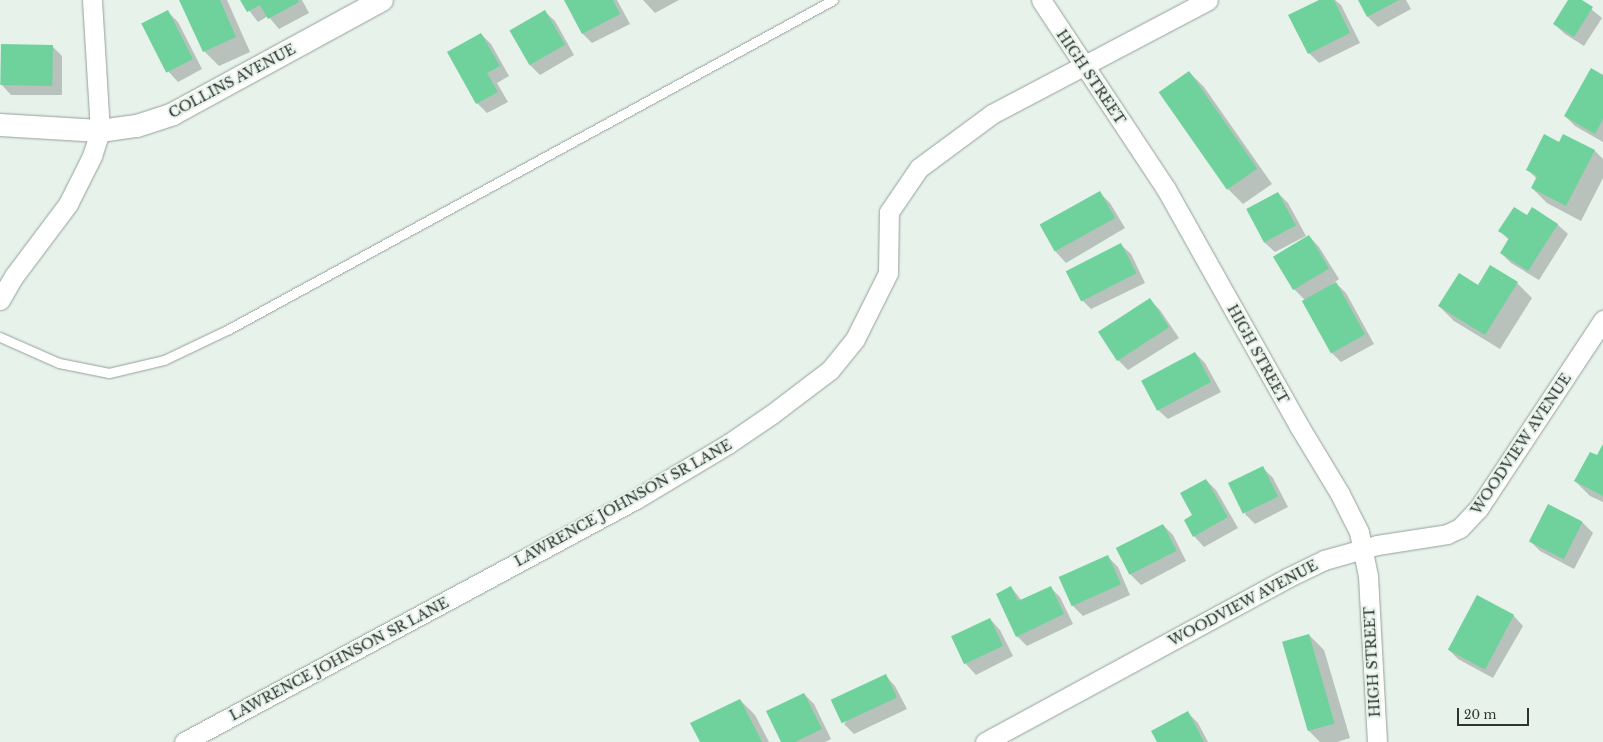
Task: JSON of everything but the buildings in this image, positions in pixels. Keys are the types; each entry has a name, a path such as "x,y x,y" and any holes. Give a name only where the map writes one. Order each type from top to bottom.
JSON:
{"street":[{"path":"0,300 14,276 68,204 92,156 100,131 92,0"},
{"name":"COLLINS AVENUE","path":"0,125 100,131 137,126 173,114 382,0"},
{"name":"HIGH STREET","path":"1041,0 1083,66 1166,189 1295,420 1340,494 1364,548 1368,576 1377,742"},
{"name":"LAWRENCE JOHNSON SR LANE","path":"184,742 636,499 728,444 815,383 830,370 855,339 888,273 889,212 920,168 992,114 1208,0"},
{"name":"WOODVIEW AVENUE","path":"985,742 1287,578 1324,560 1364,548 1447,534 1470,520 1603,320"}],"lane":[{"path":"0,337 60,363 109,373 164,360 236,325 833,0"}]}
